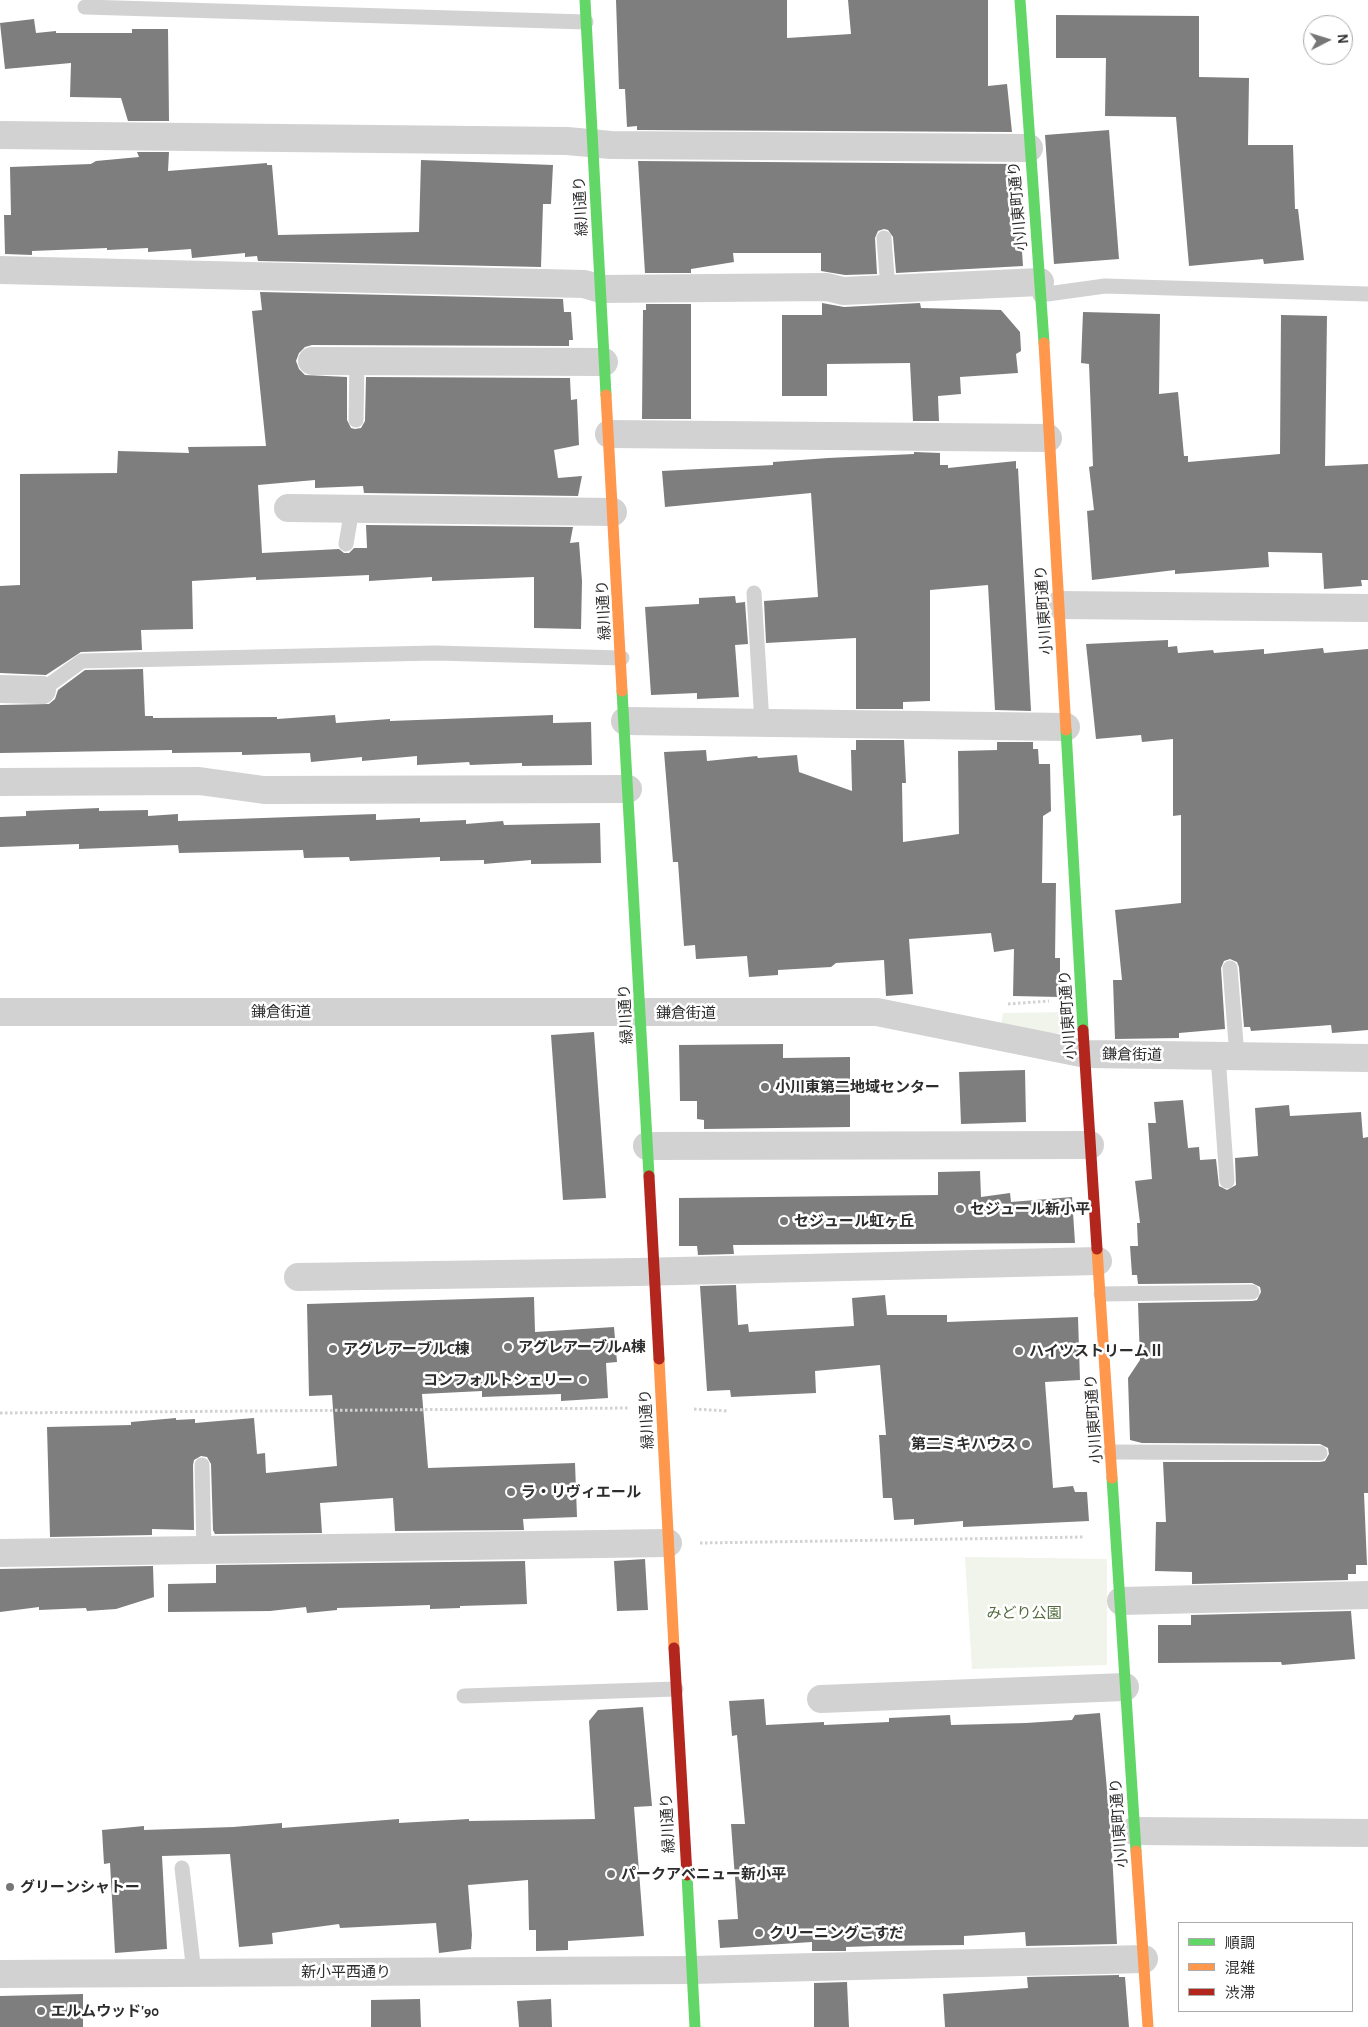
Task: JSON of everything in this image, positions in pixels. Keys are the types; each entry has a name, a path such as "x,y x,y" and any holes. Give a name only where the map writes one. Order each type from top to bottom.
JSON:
{"street":[{"name":"緑川通り","path":"585,0 695,2027"},
{"name":"小川東町通り","path":"1020,0 1040,288 1090,1145 1148,2027"},
{"path":"0,135 567,141 593,145 1029,148"},
{"path":"0,270 584,284 601,289 827,287 844,291 1040,288"},
{"path":"312,360 604,362"},
{"path":"609,434 1048,438"},
{"path":"288,508 614,512"},
{"path":"1059,605 1368,608"},
{"path":"0,689 42,690"},
{"path":"625,722 1066,727"},
{"path":"0,782 199,781 264,790 628,789"},
{"name":"鎌倉街道","path":"0,1012 877,1012 1086,1054 1368,1058"},
{"path":"647,1146 1090,1145"},
{"path":"298,1277 653,1272 1098,1261"},
{"path":"0,1553 668,1543"},
{"path":"1120,1601 1368,1596"},
{"path":"820,1699 1125,1687"},
{"path":"1134,1831 1368,1833"},
{"name":"新小平西通り","path":"0,1974 692,1970 1144,1959"}],"lane":[{"path":"85,7 586,22"},
{"path":"884,238 888,289"},
{"path":"1040,288 1105,286 1368,294"},
{"path":"356,420 357,361"},
{"path":"346,544 352,509"},
{"path":"754,593 762,723"},
{"path":"42,690 82,661 435,653 622,658"},
{"path":"1228,1180 1227,1056 1230,968"},
{"path":"1101,1294 1252,1292"},
{"path":"1111,1452 1320,1453"},
{"path":"202,1465 204,1550"},
{"path":"464,1696 676,1689"},
{"path":"182,1868 194,1973"}],"path":[{"path":"0,1413 661,1408"},
{"path":"668,1543 1117,1537"}],"green space":[{"path":"1074,1012 1073,1025 1063,1033 1049,1034 1001,1025 1003,1013"},
{"name":"みどり公園","path":"965,1557 1107,1559 1107,1665 972,1669"}],"building":[{"path":"616,0 787,0 787,38 851,34 848,0 988,0 988,86 1007,84 1012,132 637,130 637,126 627,127 625,89 619,89"},
{"path":"1056,15 1199,16 1199,77 1249,78 1248,145 1293,145 1295,209 1298,209 1304,260 1264,264 1263,259 1189,266 1176,117 1105,116 1106,58 1056,58"},
{"path":"34,19 36,33 56,31 56,33 132,33 132,29 168,29 169,121 128,121 121,98 70,97 71,63 5,69 0,23"},
{"path":"1109,130 1119,259 1054,264 1045,135"},
{"path":"137,152 169,152 168,171 267,163 267,165 272,165 278,235 419,232 421,160 553,165 551,204 543,204 541,267 258,261 257,256 245,257 245,253 192,258 191,249 148,252 148,248 107,250 107,248 32,251 32,255 5,254 4,215 11,215 10,167 91,164 96,161 139,157"},
{"path":"638,161 1016,164 1023,266 896,273 893,237 888,230 884,229 878,231 875,238 877,274 845,275 821,271 821,253 733,253 734,262 691,269 691,273 645,273"},
{"path":"260,292 563,299 564,312 571,312 573,340 569,340 569,346 312,345 305,347 299,353 296,361 299,369 305,375 347,377 347,420 351,428 355,429 361,428 365,421 366,377 570,378 571,400 577,399 579,445 554,450 558,478 582,476 578,496 364,493 363,486 315,488 315,480 258,485 262,553 339,549 344,553 349,553 354,548 367,548 366,525 573,527 570,543 579,542 582,581 581,629 534,628 534,577 432,581 432,577 369,581 369,575 256,580 256,577 192,581 193,629 141,630 142,650 81,652 46,675 0,673 0,586 20,585 20,474 117,473 118,451 189,453 188,447 266,446 252,311 262,310"},
{"path":"822,303 844,307 920,303 921,308 1001,310 1020,332 1021,351 1016,354 1018,373 960,377 961,394 938,396 939,421 913,421 910,363 827,364 827,396 782,396 782,315 822,315"},
{"path":"646,304 691,304 691,419 642,419 643,310 646,310"},
{"path":"1083,312 1160,314 1159,394 1178,392 1184,456 1188,456 1188,462 1280,454 1281,315 1327,316 1325,466 1368,464 1368,580 1361,580 1362,586 1324,589 1322,553 1268,552 1269,567 1175,574 1175,570 1092,580 1087,511 1094,510 1089,467 1093,466 1089,364 1081,363"},
{"path":"914,452 940,453 940,465 948,465 948,468 1016,461 1016,469 1018,468 1031,711 995,710 988,585 930,590 930,701 903,702 903,709 856,709 856,638 766,643 764,601 818,597 811,493 665,507 662,471 773,465 773,462 914,454"},
{"path":"735,596 736,603 745,602 748,644 735,645 739,697 697,699 697,693 651,695 645,607 699,604 699,598"},
{"path":"1168,640 1168,647 1177,646 1178,653 1213,650 1214,653 1264,649 1264,654 1323,648 1324,653 1368,649 1368,1030 1332,1033 1331,1025 1251,1031 1250,1027 1244,1027 1239,967 1237,962 1230,959 1224,961 1221,968 1225,1029 1179,1033 1179,1038 1115,1039 1113,980 1122,980 1115,910 1181,903 1181,815 1173,816 1173,739 1142,742 1141,735 1096,739 1086,644"},
{"path":"143,669 145,716 153,716 153,718 277,717 277,719 335,715 336,723 390,719 390,721 553,715 553,723 591,722 592,765 522,766 522,763 470,765 469,762 417,765 417,756 362,761 362,757 311,762 310,753 242,755 242,752 172,753 172,750 0,753 0,705 49,704 55,699 58,690 85,670"},
{"path":"856,740 904,740 906,783 902,783 903,842 959,834 958,751 997,750 997,742 1033,742 1033,749 1038,749 1039,764 1050,764 1051,811 1043,816 1042,883 1056,883 1055,958 1060,958 1060,997 1013,996 1014,949 994,952 991,933 909,939 913,994 886,996 884,960 836,963 831,967 778,970 778,975 749,977 747,956 696,959 695,945 684,946 678,862 673,862 664,752 706,750 707,761 757,756 758,758 797,755 799,772 852,791 851,750 856,750"},
{"path":"99,808 99,811 148,810 148,816 178,814 178,821 376,814 376,820 420,818 420,822 466,820 466,824 503,821 504,825 600,823 601,863 531,864 531,860 484,864 484,860 440,861 440,857 350,861 349,857 304,858 303,850 179,853 178,845 79,849 79,844 0,847 0,817 26,816 26,811"},
{"path":"594,1032 606,1198 563,1200 551,1035"},
{"name":"小川東第二地域センター","path":"783,1044 783,1058 850,1057 850,1127 704,1129 704,1120 697,1119 697,1101 680,1101 679,1045"},
{"path":"1025,1070 1026,1122 961,1124 959,1072"},
{"path":"1183,1100 1188,1148 1199,1147 1200,1160 1216,1159 1219,1186 1227,1190 1236,1185 1235,1158 1258,1156 1255,1108 1289,1105 1290,1116 1361,1112 1363,1138 1368,1137 1368,1493 1364,1493 1367,1565 1356,1565 1356,1574 1348,1574 1348,1580 1192,1584 1192,1572 1155,1571 1156,1522 1166,1522 1163,1462 1320,1462 1325,1461 1329,1454 1328,1448 1320,1444 1142,1443 1130,1440 1128,1378 1140,1360 1138,1303 1252,1301 1257,1300 1261,1292 1260,1287 1252,1283 1138,1284 1137,1275 1132,1275 1130,1246 1138,1246 1137,1223 1140,1223 1135,1181 1152,1179 1148,1123 1156,1123 1154,1102"},
{"path":"980,1171 981,1197 1010,1193 1011,1202 1072,1197 1075,1243 733,1245 734,1254 698,1255 697,1246 679,1246 679,1198 938,1195 938,1172"},
{"path":"736,1285 738,1325 748,1324 749,1332 854,1326 852,1298 885,1295 887,1315 947,1315 947,1322 1078,1317 1080,1380 1045,1382 1053,1488 1073,1486 1075,1492 1087,1492 1089,1521 963,1527 963,1521 914,1525 914,1519 894,1520 892,1498 883,1498 879,1435 886,1435 880,1365 815,1371 816,1393 731,1397 730,1390 707,1391 700,1286"},
{"path":"534,1297 535,1332 614,1327 617,1362 606,1363 608,1398 561,1401 561,1394 482,1397 482,1391 422,1394 428,1468 575,1463 577,1517 523,1519 524,1530 395,1531 393,1498 320,1503 322,1533 215,1534 213,1530 211,1464 207,1457 201,1456 194,1460 193,1465 194,1530 152,1529 152,1535 50,1537 47,1427 131,1425 131,1422 176,1418 176,1420 195,1419 195,1423 254,1418 257,1454 265,1453 266,1473 337,1466 332,1395 309,1396 307,1304"},
{"path":"645,1559 648,1610 617,1611 614,1561"},
{"path":"525,1561 527,1604 430,1609 430,1605 337,1608 337,1610 307,1613 306,1607 270,1611 168,1612 168,1584 216,1583 216,1565"},
{"path":"153,1566 154,1597 116,1609 87,1611 86,1608 39,1610 39,1607 0,1612 0,1569"},
{"path":"1351,1611 1355,1659 1282,1665 1281,1662 1158,1663 1158,1625 1191,1625 1191,1615"},
{"path":"764,1699 766,1725 824,1722 824,1725 889,1722 889,1718 950,1715 951,1725 1026,1723 1072,1720 1075,1715 1100,1713 1111,1834 1117,1944 1026,1946 1025,1932 964,1936 964,1945 846,1947 846,1951 812,1951 812,1942 720,1948 718,1920 738,1919 731,1824 745,1824 737,1735 732,1736 729,1701"},
{"path":"643,1707 652,1806 634,1807 644,1936 568,1941 568,1950 536,1951 536,1930 529,1930 528,1880 468,1885 472,1935 471,1949 439,1953 436,1923 340,1928 339,1924 272,1933 273,1944 239,1947 230,1854 162,1856 167,1949 115,1953 110,1863 104,1864 102,1830 144,1826 144,1830 233,1827 282,1823 282,1828 399,1819 399,1823 469,1819 469,1821 595,1819 589,1721 598,1710"},
{"path":"1119,1975 1119,1977 1125,1977 1129,2027 945,2027 943,1994 1028,1988 1027,1977"},
{"path":"847,1982 849,2027 814,2027 814,1983"},
{"name":"エルムウッド'90","path":"83,1994 83,2027 0,2027 0,1996"},
{"path":"420,1999 421,2027 371,2027 371,2000"},
{"path":"551,1999 552,2027 519,2027 517,2001"}],"traffic: fast":[{"path":"585,0 606,395"},
{"path":"1020,0 1044,343"},
{"path":"622,691 649,1176"},
{"path":"1066,730 1083,1030"},
{"path":"1112,1478 1136,1851"},
{"path":"687,1875 695,2027"}],"traffic: slow":[{"path":"1044,343 1066,730"},
{"path":"606,395 622,691"},
{"path":"1097,1249 1112,1478"},
{"path":"659,1359 674,1648"},
{"path":"1136,1851 1148,2027"}],"traffic: jam":[{"path":"1083,1030 1097,1249"},
{"path":"649,1176 659,1359"},
{"path":"674,1648 687,1875"}],"place":[{"name":"小川東第二地域センター","path":"765,1087"},
{"name":"セジュール新小平","path":"960,1209"},
{"name":"セジュール虹ヶ丘","path":"784,1221"},
{"name":"アグレアーブルA棟","path":"508,1347"},
{"name":"アグレアーブルC棟","path":"333,1349"},
{"name":"ハイツストリームⅡ","path":"1019,1351"},
{"name":"コンフォルトシェリー","path":"583,1380"},
{"name":"第二ミキハウス","path":"1026,1444"},
{"name":"ラ・リヴィエール","path":"511,1492"},
{"name":"パークアベニュー新小平","path":"611,1874"},
{"name":"グリーンシャトー","path":"10,1887"},
{"name":"クリーニングこすだ","path":"759,1933"},
{"name":"エルムウッド'90","path":"41,2011"}]}
